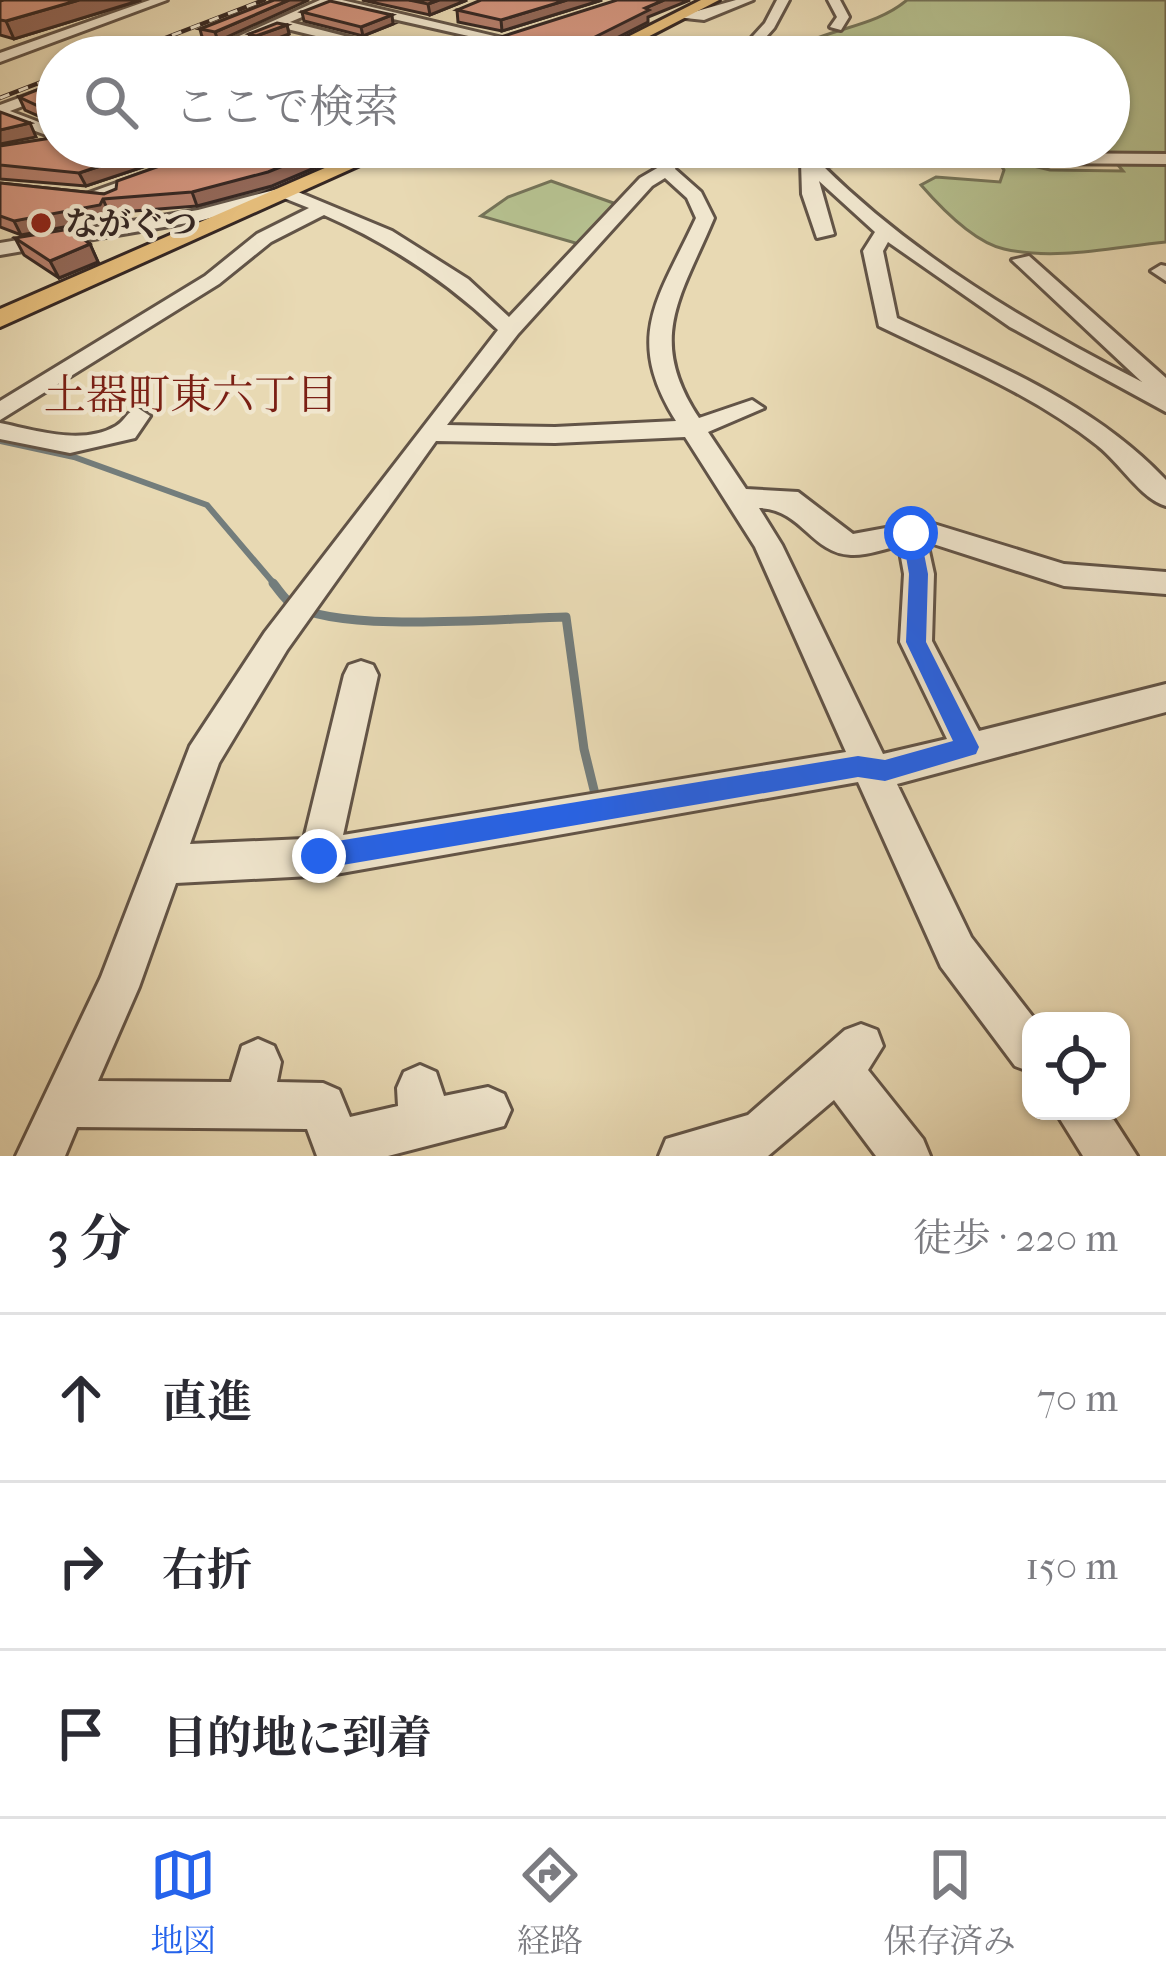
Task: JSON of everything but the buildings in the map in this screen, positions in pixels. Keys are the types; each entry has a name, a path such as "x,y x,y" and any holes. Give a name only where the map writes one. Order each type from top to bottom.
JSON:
{"main road":[{"path":"641,36 712,0"},
{"path":"0,319 341,168"}],"street":[{"path":"61,36 161,0"},
{"path":"247,36 328,0 486,36"},
{"path":"362,8 384,0"},
{"path":"682,17 704,16 747,0"},
{"path":"760,36 783,0"},
{"path":"834,0 843,17 836,27"},
{"path":"431,24 458,13"},
{"path":"278,23 332,36"},
{"path":"517,36 523,34"},
{"path":"0,58 36,45"},
{"path":"0,112 36,97"},
{"path":"0,112 36,132"},
{"path":"1130,159 1166,159"},
{"path":"92,195 171,168"},
{"path":"805,168 824,234"},
{"path":"814,168 886,230 1045,342 1166,404"},
{"path":"40,1156 118,987 203,757 300,608 427,433 510,328 646,182 666,170 695,196 705,218 665,308 656,342 661,369 676,402 768,545 956,952 1022,1037"},
{"path":"0,249 199,214 286,192 386,235 460,283 510,328"},
{"path":"69,193 106,196 126,210 123,227"},
{"path":"0,412 212,280 264,238 324,208"},
{"path":"886,230 874,251 887,321 1071,414 1149,476 1166,497"},
{"path":"1022,260 1166,391"},
{"path":"427,433 554,435 696,428 752,408"},
{"path":"0,431 70,445 126,432 138,416"},
{"path":"739,498 788,499 839,542 853,545 924,531 1064,575 1166,583"},
{"path":"911,533 919,574 916,642 968,747"},
{"path":"319,856 360,730 361,676"},
{"path":"162,865 319,856 858,766 885,771 1166,698"},
{"path":"682,1156 761,1135 849,1056 906,1156"},
{"path":"64,1104 253,1084 323,1106 336,1144 421,1106 488,1110"}],"green space":[{"path":"907,0 1166,0 1166,242 1064,253 1004,249 969,232 921,185 936,177 1000,182 1003,168 1130,168 1130,36 825,36"},
{"path":"551,181 622,206 586,246 481,216 508,197"}],"waterway":[{"path":"0,441 74,457 207,505 276,586"},
{"path":"273,583 292,604 346,619 424,622 566,617 584,749 596,798"}],"railway":[{"path":"171,36 264,0"},
{"path":"0,98 36,84"}],"place":[{"name":"ながぐつ","path":"41,223"}],"district":[{"name":"土器町東六丁目","path":"191,394"}],"route":[{"path":"319,856 858,766 885,771 968,747 916,642 919,574 911,533"}]}
